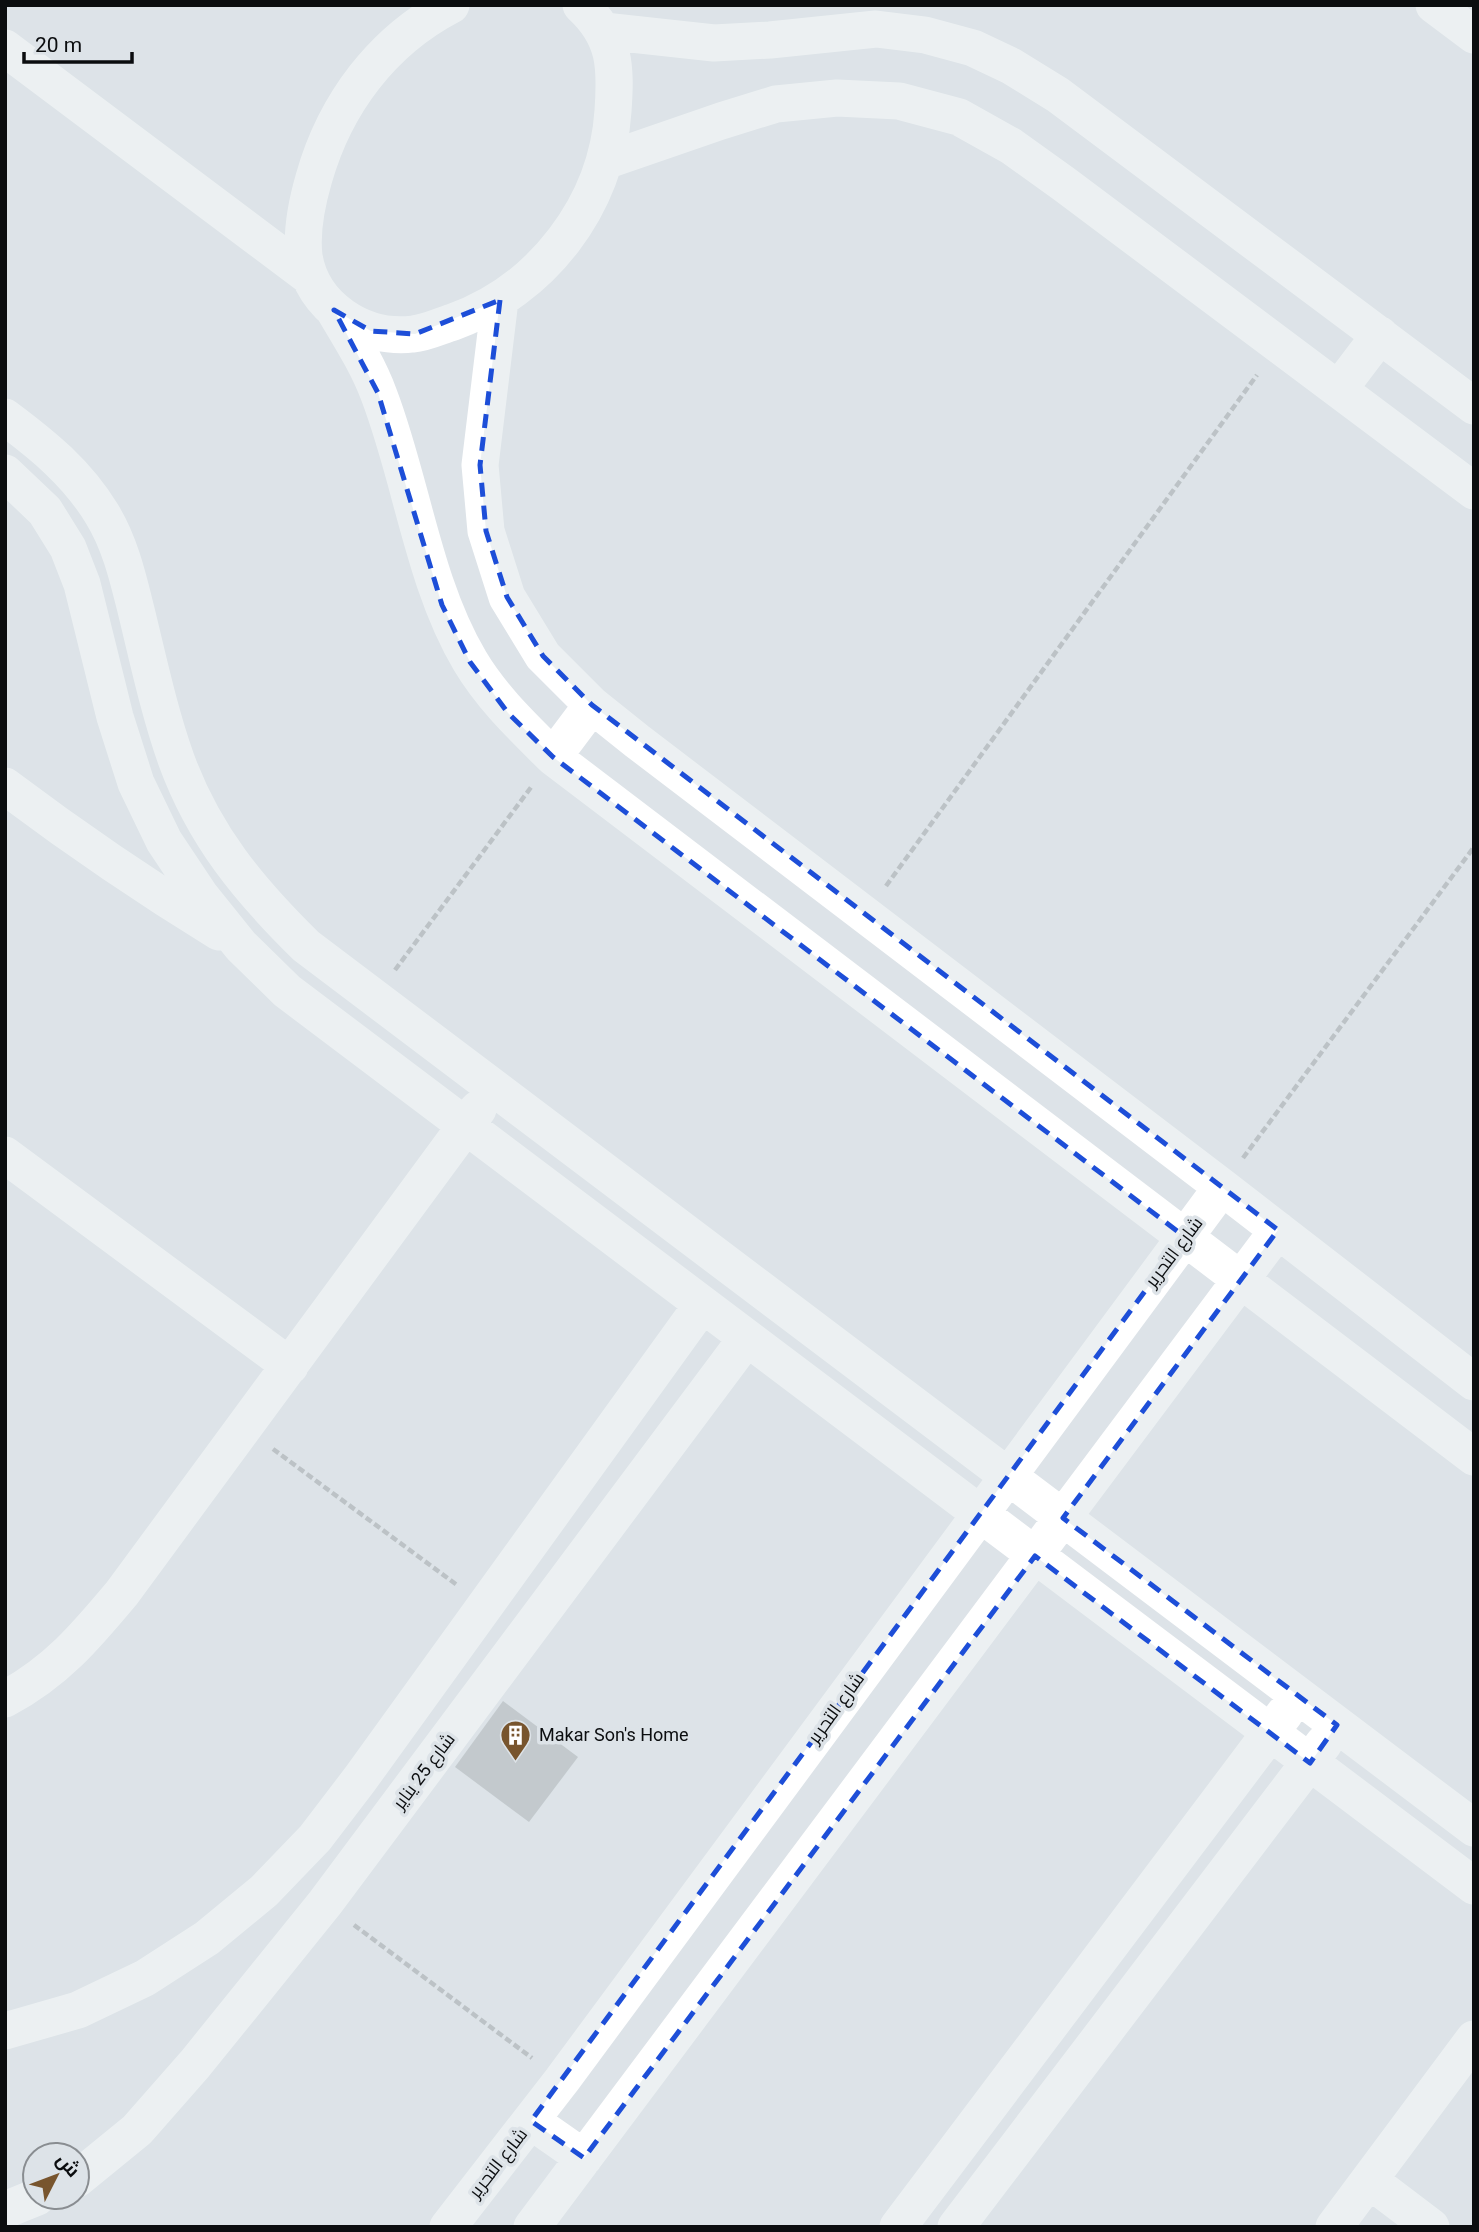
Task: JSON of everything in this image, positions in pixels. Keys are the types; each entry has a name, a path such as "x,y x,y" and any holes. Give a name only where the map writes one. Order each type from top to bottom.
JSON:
{"street":[{"path":"451,5 405,34 377,61 353,91 333,124 321,153 308,198 303,236 304,257 310,276 355,345 378,393 442,605 470,662 508,713 554,757 1474,1457"},
{"path":"1434,5 1474,35"},
{"path":"334,310 371,331 393,335 415,334 469,316 499,299 528,279 552,255 575,226 592,195 605,160 612,125 615,69 611,50 593,18"},
{"path":"593,18 714,43 876,29 925,35 973,48 1011,66 1058,95 1474,406"},
{"path":"5,48 310,276"},
{"path":"605,160 776,104 837,98 899,101 959,117 1011,146 1064,184 1474,491"},
{"path":"499,299 480,465 486,531 508,597 543,656 592,705 1474,1382"},
{"path":"1339,389 1380,335"},
{"path":"5,417 57,457 82,485 104,516 120,551 176,760 200,812 229,861 265,906 306,946 1474,1828"},
{"path":"5,473 45,511 68,548 82,584 115,717 136,783 164,841 200,895 241,946 287,991 1474,1886"},
{"path":"554,757 592,705"},
{"path":"5,786 85,845 241,946"},
{"path":"5,1699 32,1685 81,1642 122,1593 494,1089"},
{"path":"5,1155 290,1366"},
{"name":"شارع التحرير","path":"448,2227 562,2080 1222,1187"},
{"path":"532,2227 1278,1230"},
{"path":"5,2031 78,2010 145,1978 207,1938 264,1891 315,1838 702,1305"},
{"name":"شارع 25 يناير","path":"91,2168 137,2130 195,2064 326,1903 746,1339"},
{"path":"429,1683 467,1713"},
{"path":"898,2227 1299,1696"},
{"path":"956,2227 1337,1725"},
{"path":"360,1779 398,1806"},
{"path":"1334,2227 1474,2039"},
{"path":"531,2121 584,2158"},
{"path":"1368,2180 1431,2227"}],"path":[{"path":"864,915 1280,345"},
{"path":"374,999 554,757"},
{"path":"1222,1187 1474,847"},
{"path":"244,1427 485,1605"},
{"path":"326,1903 562,2080"}],"highlighted area":[{"path":"500,300 480,465 486,531 507,597 543,656 592,705 1278,1230 1063,1518 1337,1725 1310,1763 1035,1556 584,2158 531,2121 1185,1237 553,757 508,713 470,662 442,605 378,393 334,310 371,331 415,334"}],"building":[{"name":"Makar Son's Home","path":"503,1701 578,1757 529,1822 455,1767"}],"place":[{"name":"Makar Son's Home","path":"516,1762"}]}
